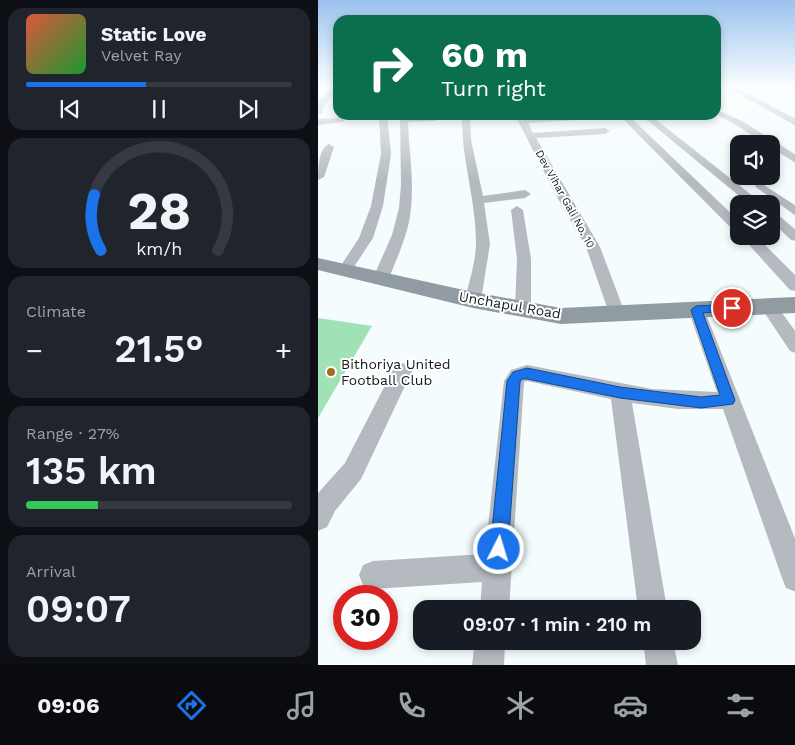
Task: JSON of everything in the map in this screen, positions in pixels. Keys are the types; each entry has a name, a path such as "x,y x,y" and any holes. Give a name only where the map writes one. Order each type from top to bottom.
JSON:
{"street":[{"path":"728,117 758,135"},
{"path":"318,122 340,120"},
{"path":"345,270 358,254 371,229 378,204 386,146 382,120"},
{"path":"381,278 395,246 405,209 406,159 404,120"},
{"path":"466,120 466,140 479,205 483,244 473,300"},
{"name":"Dev Vihar Gali No. 10","path":"522,120 593,247 617,313"},
{"path":"628,120 730,219"},
{"path":"651,120 747,195"},
{"path":"530,136 605,130"},
{"path":"318,177 329,148"},
{"path":"780,149 796,160"},
{"path":"761,186 796,212"},
{"path":"479,205 525,194"},
{"path":"479,205 515,209 524,259 522,310"},
{"path":"780,223 796,237"},
{"path":"757,245 796,286"},
{"name":"Unchapul Road","path":"318,264 473,300 561,316 796,305"},
{"path":"768,306 796,346"},
{"path":"696,310 793,566"},
{"path":"318,518 326,502 353,471 402,371"},
{"path":"495,600 514,381 518,375 527,374 620,392 701,402 729,400"},
{"path":"620,392 652,600"},
{"path":"373,575 497,567"},
{"path":"488,665 489,650"},
{"path":"660,650 662,665"}],"green space":[{"name":"Bithoriya United Football Club","path":"318,318 372,326 318,418"}],"place":[{"name":"Bithoriya United Football Club","path":"331,372"}],"route":[{"path":"499,549 514,381 518,375 527,374 620,392 701,402 729,400 696,310 732,308"}]}
